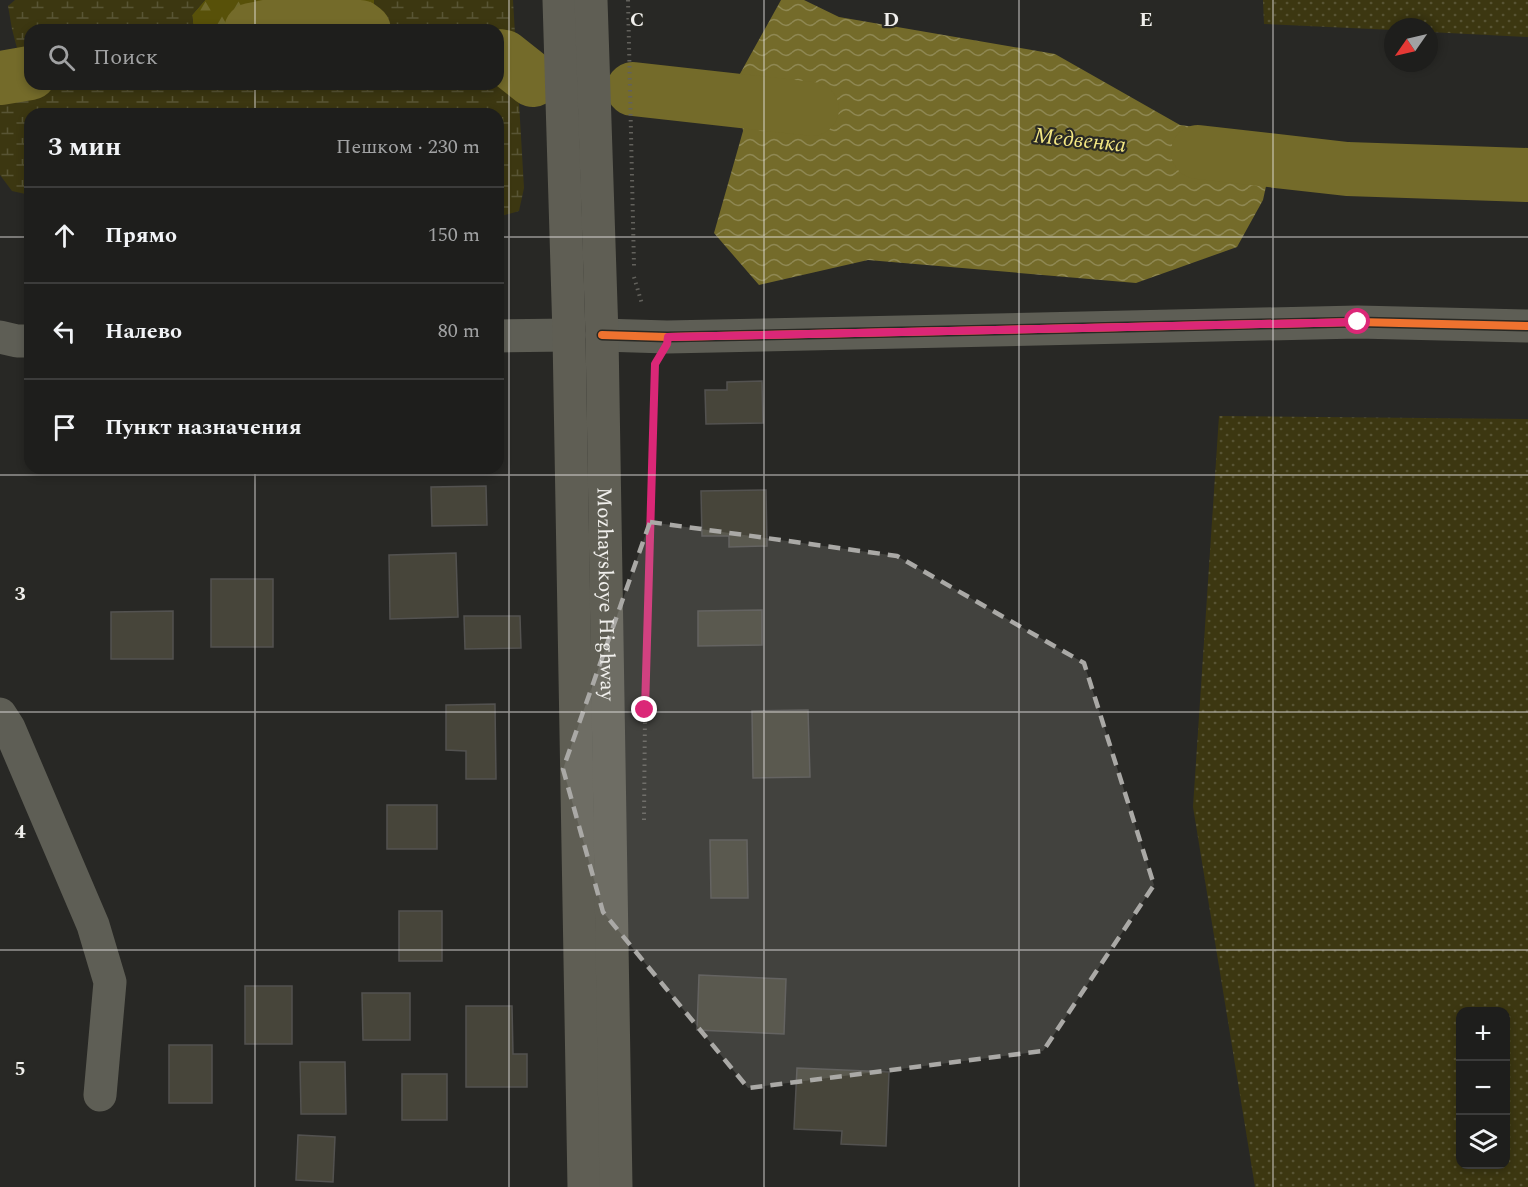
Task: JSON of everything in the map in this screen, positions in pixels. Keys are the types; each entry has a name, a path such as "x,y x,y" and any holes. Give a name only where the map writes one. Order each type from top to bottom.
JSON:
{"main road":[{"name":"Mozhayskoye Highway","path":"559,0 569,335 584,1187"},
{"name":"Mozhayskoye Highway","path":"591,0 602,334 616,1187"}],"street":[{"path":"602,334 668,337 1358,322 1528,326"},
{"path":"504,336 569,335"},
{"path":"0,338 24,341"},
{"path":"0,714 9,728 93,925 110,982 100,1095"}],"path":[{"path":"628,0 634,278 642,304 670,313 667,344 655,364 645,710 644,829"}],"highlighted area":[{"path":"650,522 897,556 1084,663 1154,885 1043,1051 748,1088 603,912 563,769"}],"green space":[{"path":"15,0 205,0 192,15 193,24 24,24 24,90 504,90 504,24 346,24 354,13 375,12 374,0 513,0 524,188 519,211 504,215 504,108 24,108 24,194 12,191 0,175 0,93 16,80 19,56 8,6"},
{"path":"205,0 374,0 375,12 354,13 346,24 193,24 192,15"},
{"path":"1263,0 1528,0 1528,37 1438,32 1438,18 1384,18 1384,30 1264,24"},
{"path":"1219,416 1528,419 1528,1187 1255,1187 1193,807"}],"water":[{"path":"781,0 804,0 839,17 1055,54 1180,125 1327,144 1347,169 1272,159 1263,200 1237,247 1136,283 868,260 759,285 714,233 743,131 736,81"}],"building":[{"path":"762,381 763,423 706,424 705,390 727,390 727,382"},
{"path":"486,486 487,525 432,526 431,487"},
{"path":"766,490 767,546 729,547 729,536 702,536 701,491"},
{"path":"456,553 458,617 390,619 389,555"},
{"path":"211,579 273,579 273,647 211,647"},
{"path":"762,610 762,645 698,646 698,611"},
{"path":"173,611 173,659 111,659 111,612"},
{"path":"464,616 520,616 521,648 465,649"},
{"path":"495,704 496,779 466,779 466,751 446,750 446,705"},
{"path":"808,710 810,777 753,778 752,711"},
{"path":"387,805 437,805 437,849 387,849"},
{"path":"710,840 747,840 748,898 711,898"},
{"path":"399,911 442,911 442,961 399,961"},
{"path":"699,975 786,979 784,1034 697,1030"},
{"path":"245,986 292,986 292,1044 245,1044"},
{"path":"362,993 410,993 410,1040 363,1040"},
{"path":"466,1006 512,1006 513,1054 527,1054 527,1087 466,1087"},
{"path":"169,1045 212,1045 212,1103 169,1103"},
{"path":"300,1062 345,1062 346,1114 301,1114"},
{"path":"797,1068 889,1072 886,1146 841,1144 842,1131 794,1129"},
{"path":"402,1074 447,1074 447,1120 402,1120"},
{"path":"298,1135 335,1137 333,1182 296,1180"}],"waterway":[{"name":"Медвенка","path":"504,57 533,80"},
{"name":"Медвенка","path":"0,78 24,74"},
{"name":"Медвенка","path":"633,89 812,109"},
{"name":"Медвенка","path":"1198,152 1347,169 1528,175"}],"cycle path":[{"path":"602,335 667,337 1358,322 1528,326"}],"route":[{"path":"645,710 655,364 667,344 668,337 1358,322"}]}
